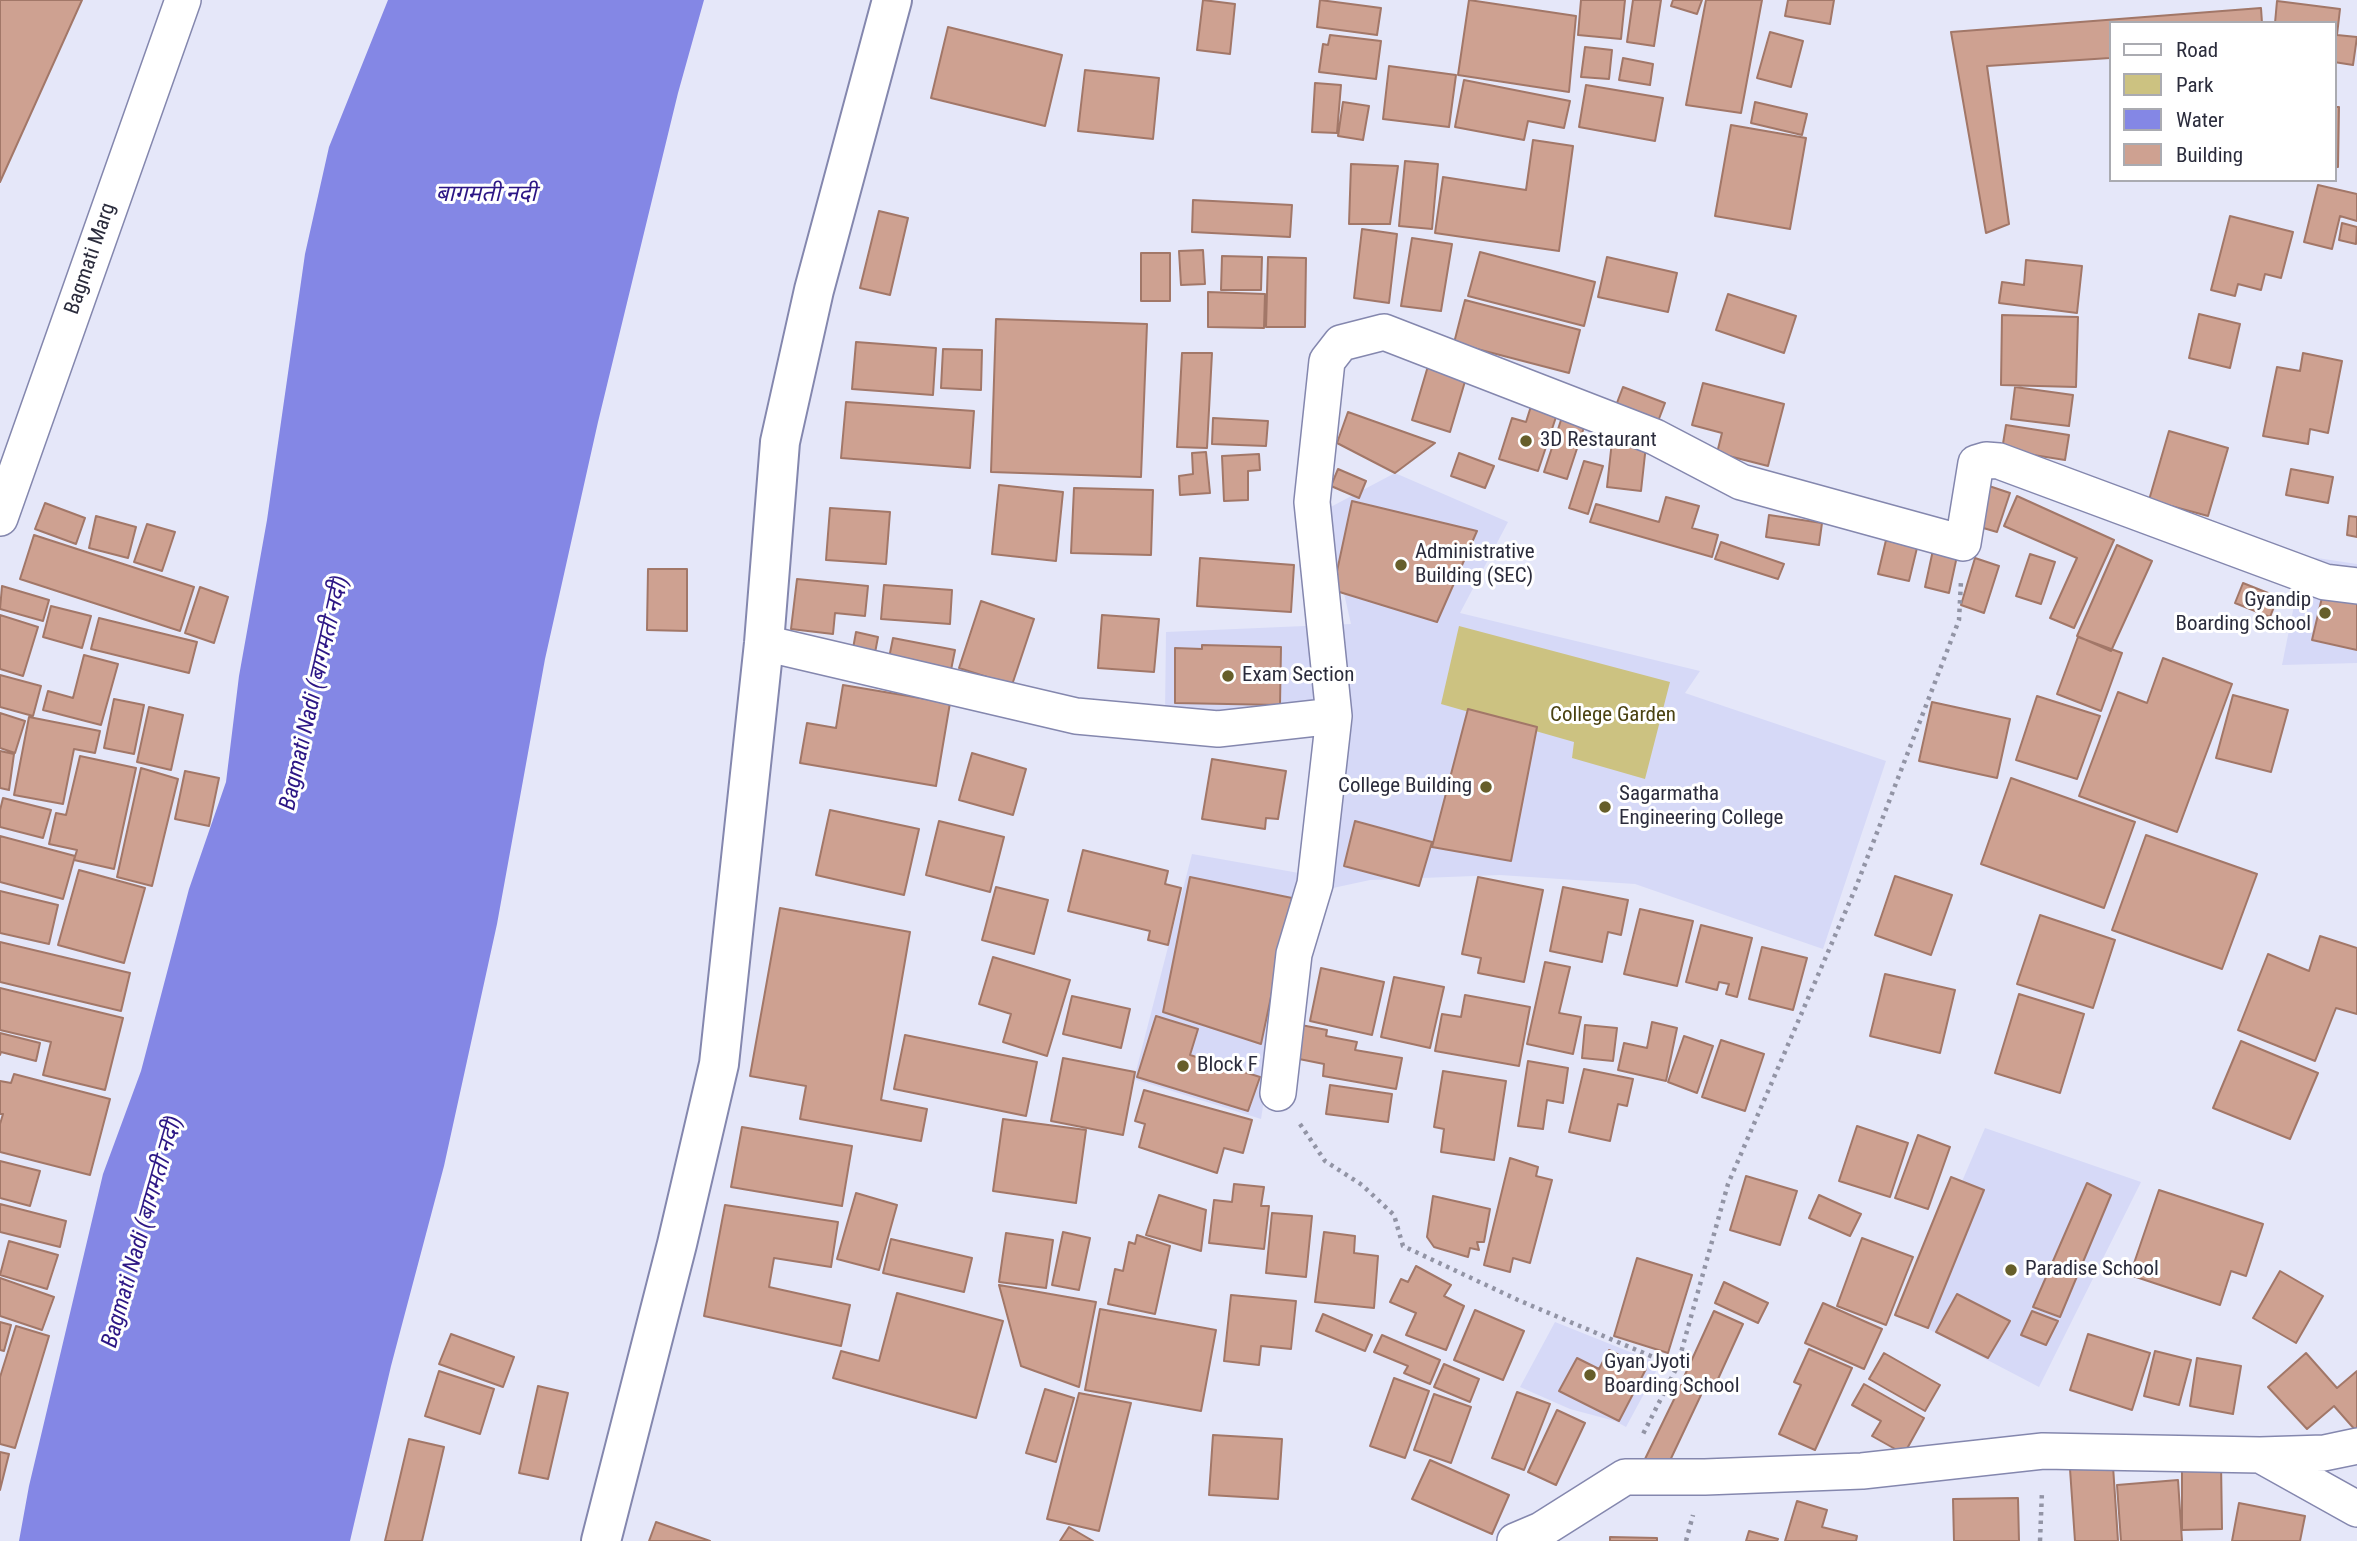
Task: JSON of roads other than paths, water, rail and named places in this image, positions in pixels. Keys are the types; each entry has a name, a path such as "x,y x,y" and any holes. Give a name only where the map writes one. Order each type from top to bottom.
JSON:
{"street":[{"name":"Bagmati Marg","path":"0,519 183,0"},
{"path":"601,1541 677,1244 719,1064 764,642 780,442 814,290 892,0"},
{"path":"1278,1093 1294,954 1315,884 1334,716 1312,502 1327,361 1341,343 1384,332 1655,437 1741,482 1963,543 1976,463 1986,460 1999,461 2325,582 2357,586"},
{"path":"764,642 1076,716 1218,729 1334,716"},
{"path":"1515,1541 1541,1530 1625,1477 1863,1472 2043,1451 2260,1455 2324,1453 2357,1446"},
{"path":"2260,1455 2357,1509"}],"water":[{"name":"बागमती नदी","path":"388,0 704,0 678,93 598,422 545,659 497,924 444,1166 391,1366 350,1541 19,1541 29,1486 103,1174 141,1071 189,889 226,782 239,676 267,520 305,254 329,147"}],"place":[{"name":"3D Restaurant","path":"1526,441"},
{"name":"Administrative Building (SEC)","path":"1401,565"},
{"name":"Gyandip Boarding School","path":"2325,613"},
{"name":"Exam Section","path":"1228,676"},
{"name":"College Building","path":"1486,787"},
{"name":"Sagarmatha Engineering College","path":"1605,807"},
{"name":"Block F","path":"1183,1066"},
{"name":"Paradise School","path":"2011,1270"},
{"name":"Gyan Jyoti Boarding School","path":"1590,1375"}],"water label":[{"name":"Bagmati Nadi (बागमती नदी)","path":"315,693"},
{"name":"Bagmati Nadi (बागमती नदी)","path":"143,1232"}],"park label":[{"name":"College Garden","path":"1613,716"}]}
